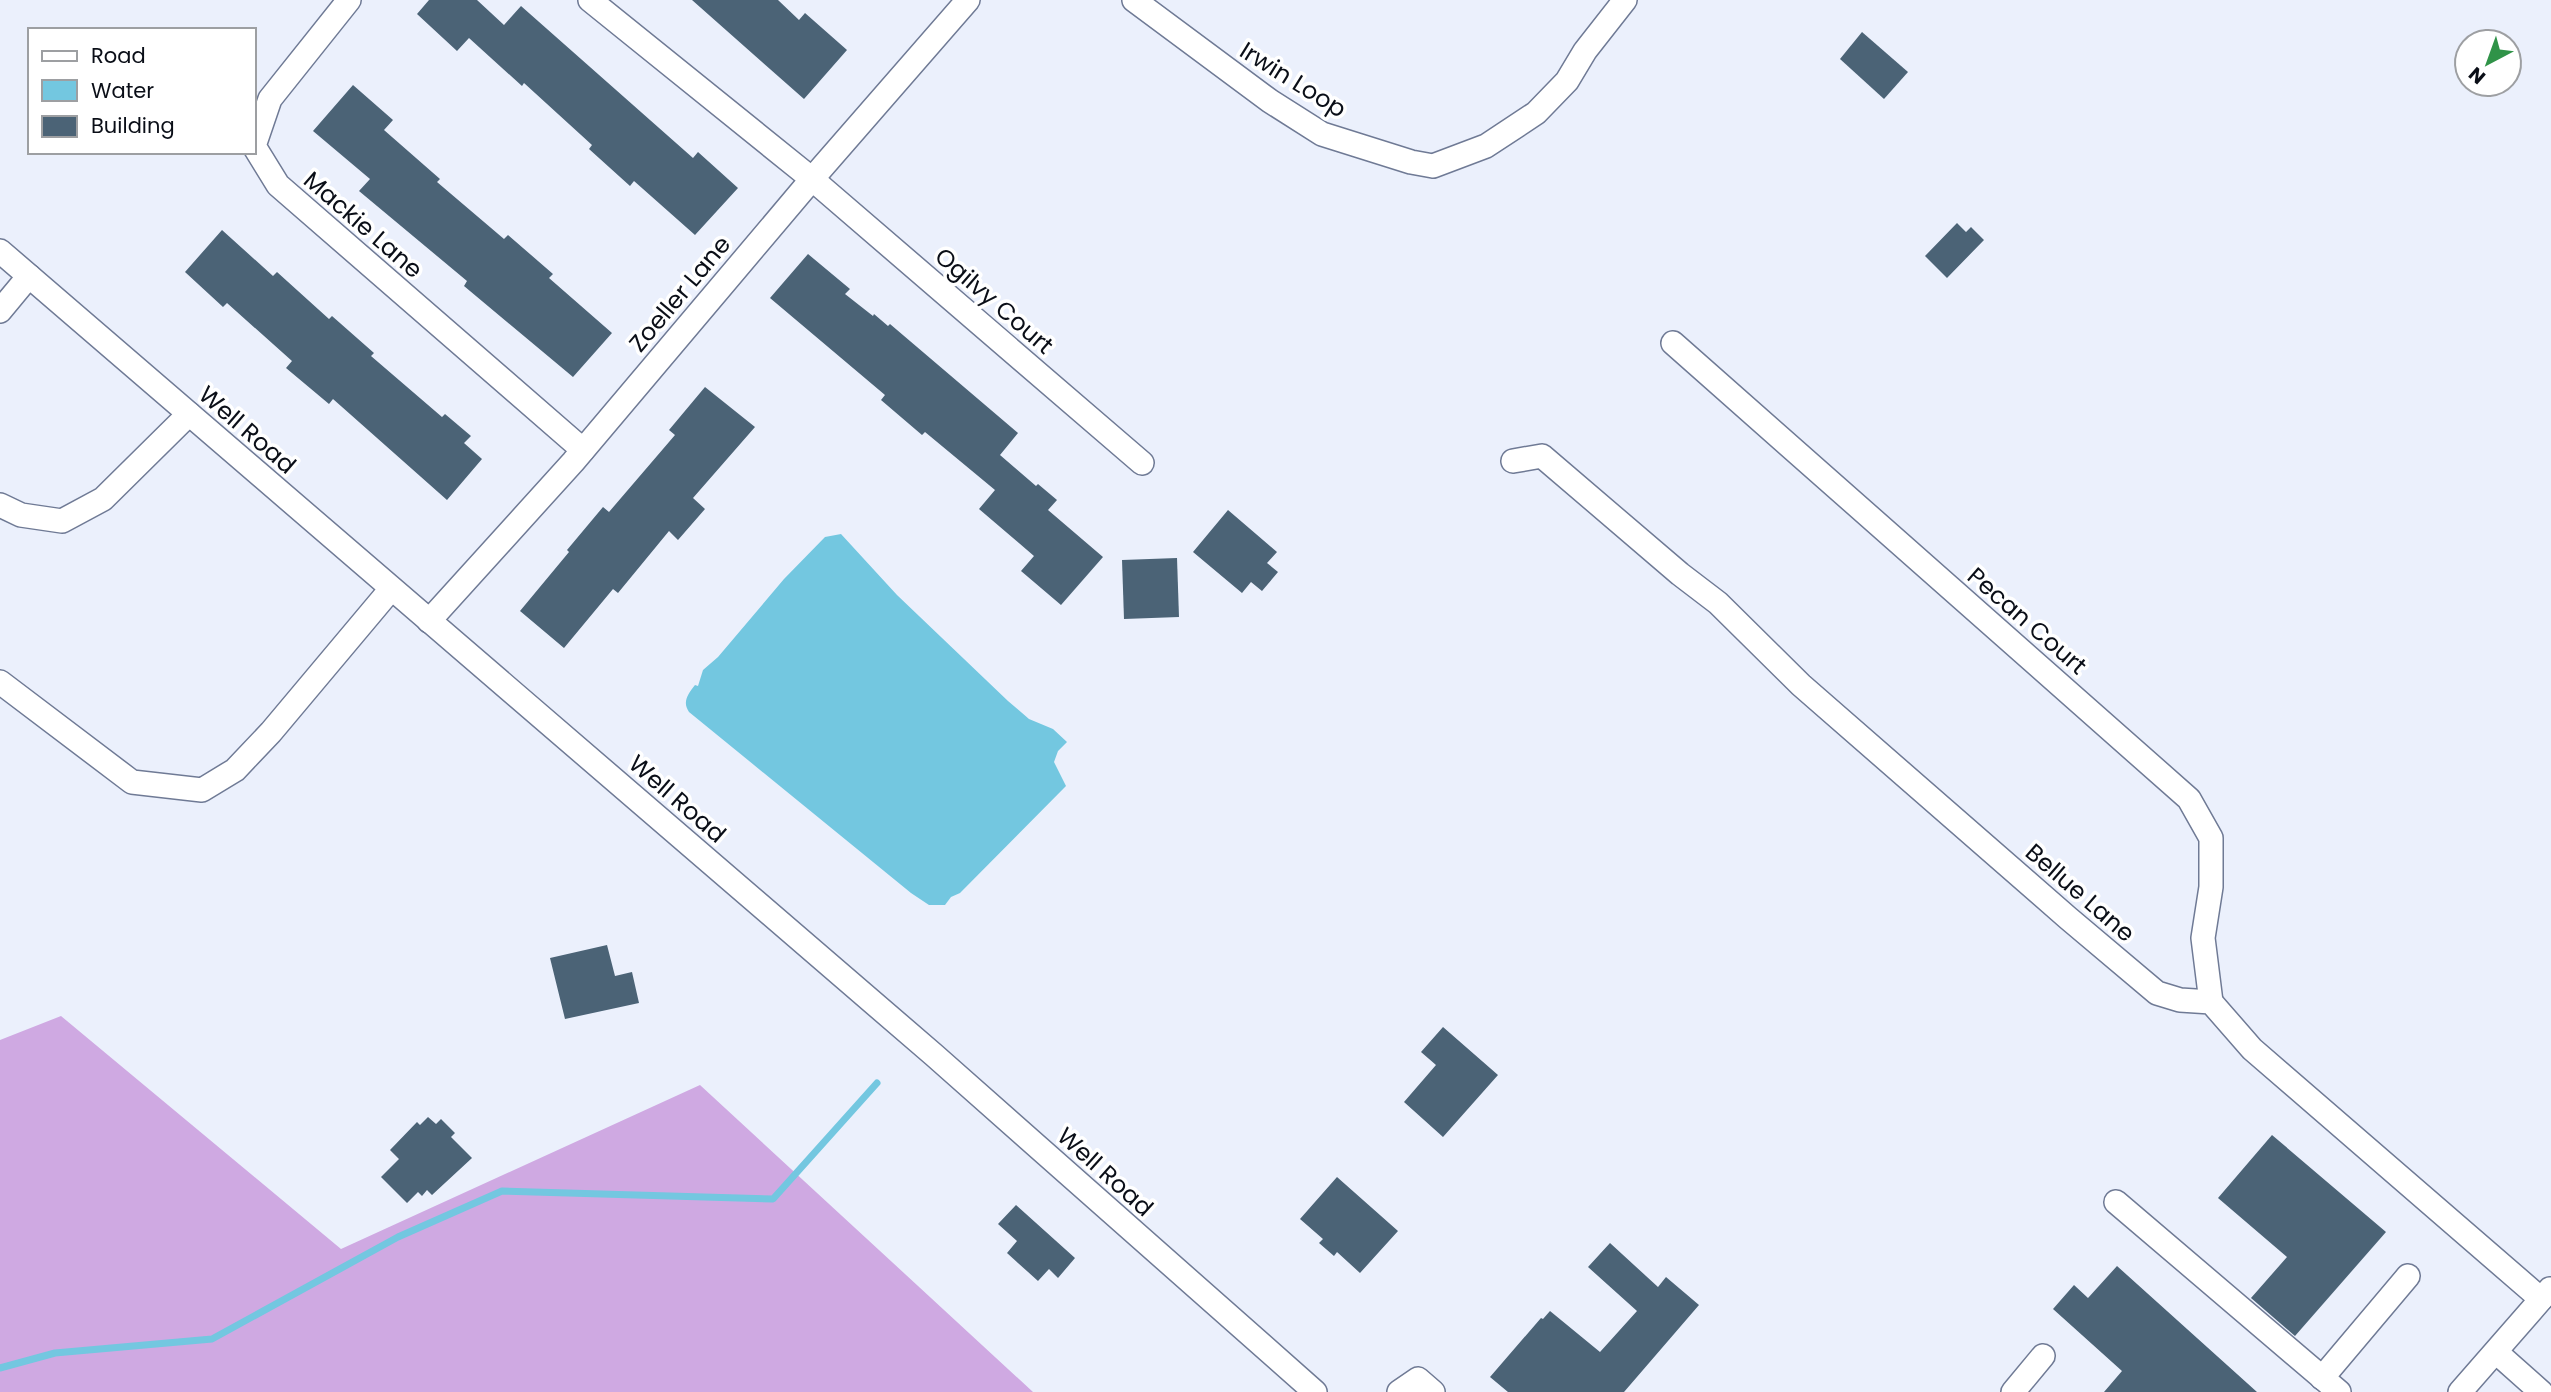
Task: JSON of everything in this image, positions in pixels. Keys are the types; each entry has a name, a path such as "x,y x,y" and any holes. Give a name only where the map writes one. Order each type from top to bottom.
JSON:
{"street":[{"name":"Mackie Lane","path":"256,140 270,99 349,0"},
{"path":"590,0 812,179"},
{"name":"Zoeller Lane","path":"429,621 583,450 812,179 968,0"},
{"name":"Irwin Loop","path":"1134,0 1270,102 1322,134 1411,162 1433,166 1486,146 1536,113 1567,81 1585,51 1625,0"},
{"name":"Mackie Lane","path":"256,149 278,186 583,450"},
{"name":"Ogilvy Court","path":"812,179 1142,463"},
{"name":"Well Road","path":"0,251 934,1055 1315,1392"},
{"path":"0,311 29,276"},
{"name":"Pecan Court","path":"1673,343 2189,799 2211,838 2211,887 2203,938 2211,1002"},
{"path":"0,505 21,515 62,521 103,499 189,414"},
{"name":"Bellue Lane","path":"1513,461 1542,456 1680,574 1718,603 1801,685 2157,993 2180,1000 2211,1002"},
{"path":"0,682 132,782 201,790 235,770 271,732 391,589"},
{"path":"2211,1002 2252,1049 2546,1294 2460,1392"},
{"path":"2116,1202 2330,1385 2408,1276"},
{"path":"2496,1352 2540,1392"},
{"path":"2012,1392 2043,1356"},
{"path":"1399,1392 1418,1379 1433,1392"}],"shaded area":[{"path":"61,1016 341,1249 700,1085 1033,1392 0,1392 0,1040"}],"water":[{"path":"841,534 897,595 1008,701 1029,719 1053,729 1067,742 1058,751 1054,762 1066,786 945,905 929,905 911,893 689,712 686,705 690,692 695,685 698,686 703,670 718,657 784,579 825,537"}],"building":[{"path":"429,0 477,0 504,25 521,6 693,158 698,152 738,188 695,235 634,181 630,186 589,149 592,145 524,83 522,86 469,38 457,51 417,14"},
{"path":"692,0 778,0 799,20 805,13 847,50 804,99"},
{"path":"1862,32 1908,72 1884,99 1840,59"},
{"path":"353,85 393,120 384,130 440,179 437,182 504,239 508,235 553,274 549,278 612,333 573,377 464,286 467,281 359,191 370,179 313,131"},
{"path":"1957,223 1966,232 1971,227 1984,240 1947,278 1925,256"},
{"path":"222,230 273,276 277,272 329,319 332,316 374,353 371,356 442,417 445,414 471,436 464,443 482,459 447,500 333,399 329,404 286,368 292,361 227,303 223,307 185,272"},
{"path":"808,254 850,289 845,294 888,326 890,324 1018,433 1000,455 1057,500 1048,510 1103,557 1061,605 1021,571 1034,556 979,509 995,490 925,432 922,435 881,400 885,395 770,298"},
{"path":"705,387 755,427 693,498 705,509 678,540 669,531 618,593 613,589 564,648 520,611 603,507 609,512 675,435 669,430"},
{"path":"1228,510 1277,552 1267,563 1278,572 1262,591 1251,582 1242,593 1193,552"},
{"path":"1177,558 1179,617 1124,619 1122,560"},
{"path":"607,945 615,976 632,972 639,1003 565,1019 550,958"},
{"path":"1443,1027 1498,1075 1443,1137 1404,1102 1436,1065 1421,1052"},
{"path":"428,1117 436,1124 441,1119 455,1133 451,1137 472,1158 432,1195 427,1190 422,1196 418,1192 407,1203 381,1177 399,1159 390,1150 417,1122 420,1125"},
{"path":"2272,1135 2386,1232 2295,1336 2251,1298 2287,1257 2218,1198"},
{"path":"1337,1177 1398,1231 1360,1273 1337,1252 1334,1256 1319,1243 1323,1239 1300,1219"},
{"path":"1016,1205 1075,1258 1058,1278 1049,1269 1038,1281 1007,1253 1017,1241 998,1224"},
{"path":"1610,1243 1658,1287 1666,1277 1699,1305 1624,1392 1508,1392 1490,1377 1550,1311 1600,1352 1637,1311 1588,1267"},
{"path":"2117,1266 2257,1392 2104,1392 2122,1371 2053,1309 2074,1285 2088,1298"}],"waterway":[{"path":"0,1368 55,1353 212,1339 398,1237 502,1191 773,1199 877,1083"}]}
